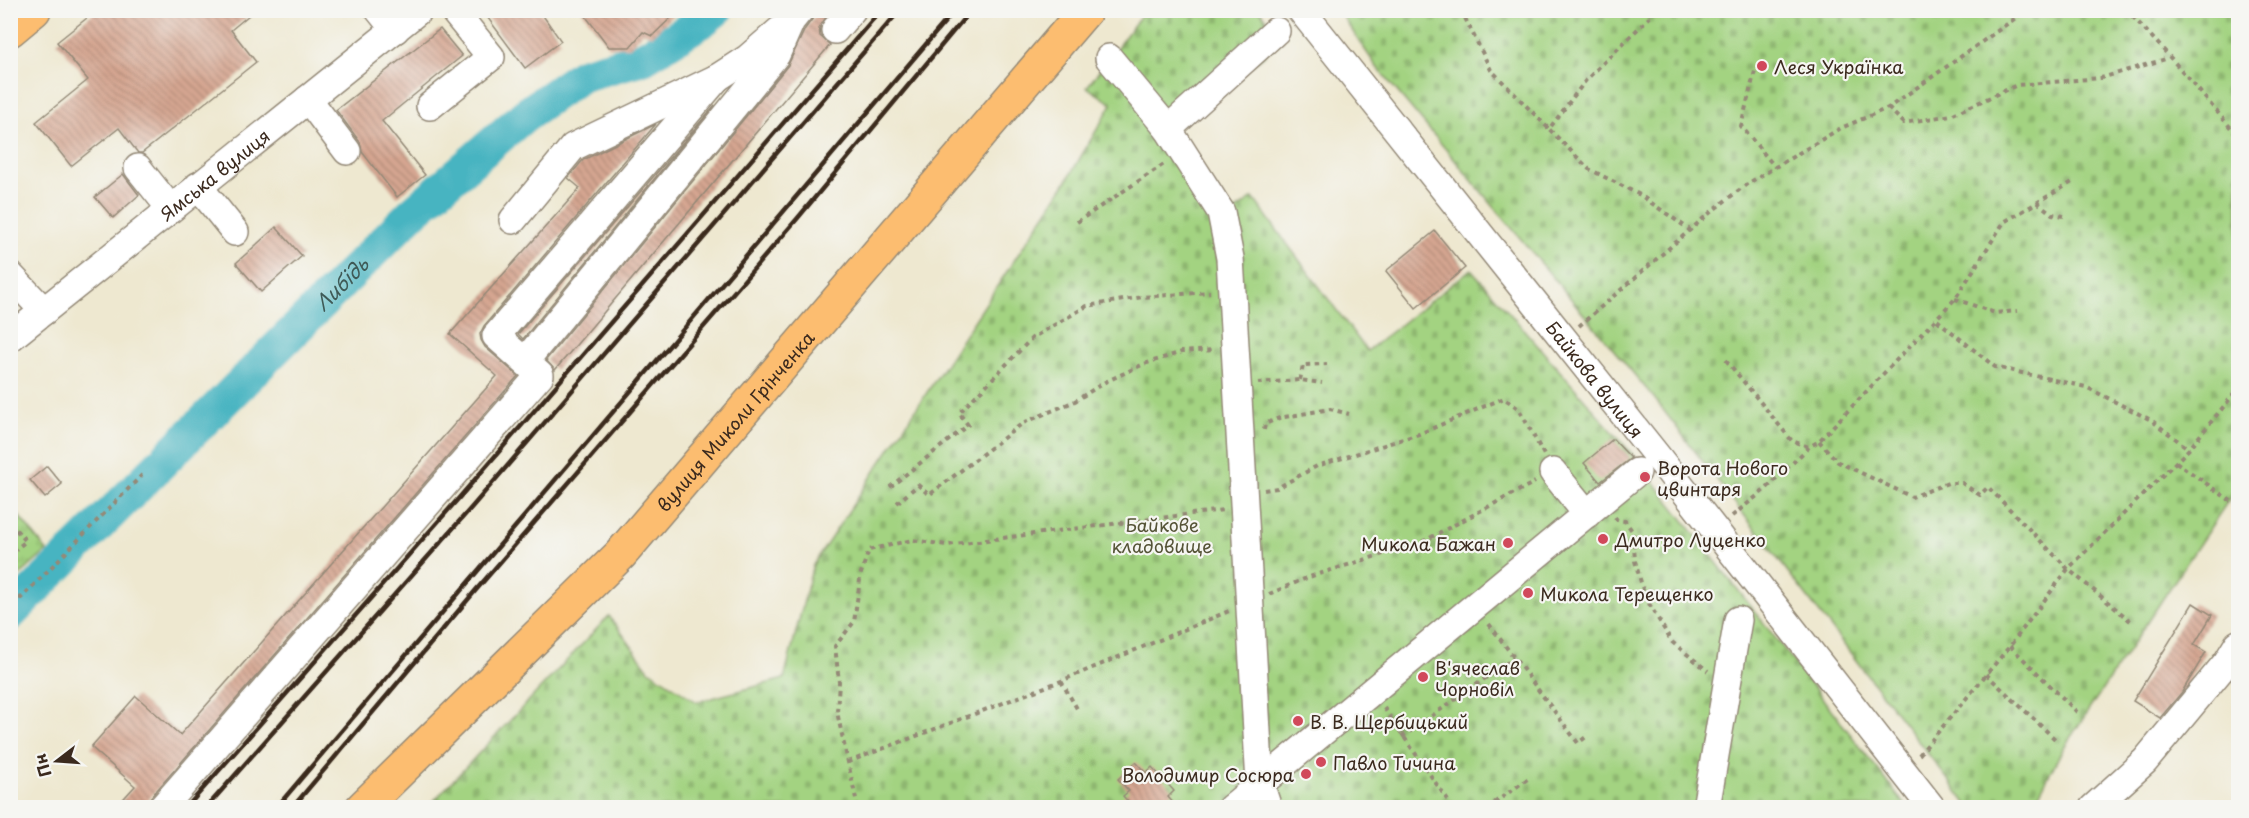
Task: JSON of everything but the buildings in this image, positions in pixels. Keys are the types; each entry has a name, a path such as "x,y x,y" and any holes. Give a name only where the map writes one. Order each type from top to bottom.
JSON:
{"main road":[{"path":"10,30 34,10"},
{"name":"вулиця Миколи Грінченка","path":"362,807 620,555 1086,10"}],"street":[{"name":"Ямська вулиця","path":"10,338 308,99 387,20 419,10"},
{"path":"430,106 491,57 453,10"},
{"name":"Байкова вулиця","path":"1301,10 1563,340 1646,466 1715,530 1932,807"},
{"path":"513,220 573,147 717,78 748,58 795,16"},
{"path":"525,361 776,55 795,16"},
{"path":"1168,129 1276,31"},
{"path":"1109,58 1168,129 1221,212 1230,258 1237,384 1252,499 1250,602 1264,796"},
{"path":"162,807 540,375 496,336 717,78"},
{"path":"308,99 347,151"},
{"path":"138,168 170,208"},
{"path":"198,186 235,232"},
{"path":"10,275 44,311"},
{"path":"1231,807 1264,796 1646,466"},
{"path":"1553,472 1595,508"},
{"path":"1706,807 1738,620"},
{"path":"2093,807 2145,762 2227,662 2238,644"}],"path":[{"path":"1461,10 1491,70 1589,169 1640,195 1690,230"},
{"path":"1549,129 1586,80 1657,10"},
{"path":"1563,340 1747,184 1841,128 1888,108 2027,10"},
{"path":"2126,10 2156,40 2169,58 2238,136"},
{"path":"1888,108 1904,123 1951,115 2017,85 2101,78 2169,58"},
{"path":"1762,66 1755,71 1741,126 1775,167"},
{"path":"1077,222 1164,164"},
{"path":"1715,530 1767,488 1809,447 1820,441 1936,320 1955,299 2004,222 2074,181"},
{"path":"2037,202 2052,214 2064,216"},
{"path":"890,487 968,425 959,413 1032,338 1087,306 1142,297 1232,291"},
{"path":"1955,299 1995,313 2017,311"},
{"path":"1936,320 1995,367 2086,387 2151,420 2189,449"},
{"path":"897,503 918,485 929,495 1023,423 1075,401 1105,382 1144,364 1182,352 1235,349"},
{"path":"1726,360 1792,441 1809,447"},
{"path":"1300,380 1303,365 1327,364"},
{"path":"1237,384 1300,380 1323,383"},
{"path":"1905,771 2010,646 2068,569 2189,449 2238,389"},
{"path":"848,762 1061,681 1309,577 1422,542 1553,472 1519,410 1504,398 1419,434 1317,466 1252,499 947,546 912,540 869,550 861,573 854,622 835,646 839,682 837,712 848,762 858,807"},
{"path":"1264,435 1265,424 1279,418 1329,409 1349,414"},
{"path":"1820,441 1838,462 1912,498 1948,483 1962,483 1980,495 1988,487 2068,569 2133,623"},
{"path":"2176,462 2238,506"},
{"path":"10,595 21,598 142,475"},
{"path":"1595,508 1617,520 1625,521 1633,532 1635,561 1645,597 1672,642 1706,670 1727,681"},
{"path":"10,523 26,541 10,554"},
{"path":"1483,616 1578,743 1586,737"},
{"path":"2010,646 2077,712"},
{"path":"1402,737 1514,658"},
{"path":"1986,674 2056,740"},
{"path":"1061,681 1079,712"},
{"path":"1380,702 1402,737 1453,807"},
{"path":"1487,807 1529,778"},
{"path":"1516,807 1525,801"}],"green space":[{"name":"Байкове кладовище","path":"1145,10 1260,11 1283,40 1172,131 1232,213 1253,198 1367,351 1471,269 1633,455 1907,807 427,808 609,616 649,670 697,702 784,679 813,565 1066,182 1112,104 1087,87"},
{"path":"1339,11 2238,11 2238,486 2064,747 2032,807 1969,807 1654,398 1376,66"},
{"path":"10,505 47,551 11,583 10,583"}],"waterway":[{"name":"Либідь","path":"10,614 413,212 525,115 582,75 643,58 716,10"}],"railway":[{"path":"186,808 458,499 881,10"},
{"path":"206,808 471,508 900,10"},
{"path":"276,808 955,10"},
{"path":"292,808 476,590 797,219 971,10"}],"place":[{"name":"Леся Українка","path":"1762,66"},
{"name":"Ворота Нового цвинтаря","path":"1645,477"},
{"name":"Дмитро Луценко","path":"1603,539"},
{"name":"Микола Бажан","path":"1508,543"},
{"name":"Микола Терещенко","path":"1528,593"},
{"name":"В'ячеслав Чорновіл","path":"1423,677"},
{"name":"В. В. Щербицький","path":"1298,721"},
{"name":"Павло Тичина","path":"1321,762"},
{"name":"Володимир Сосюра","path":"1306,774"}]}
